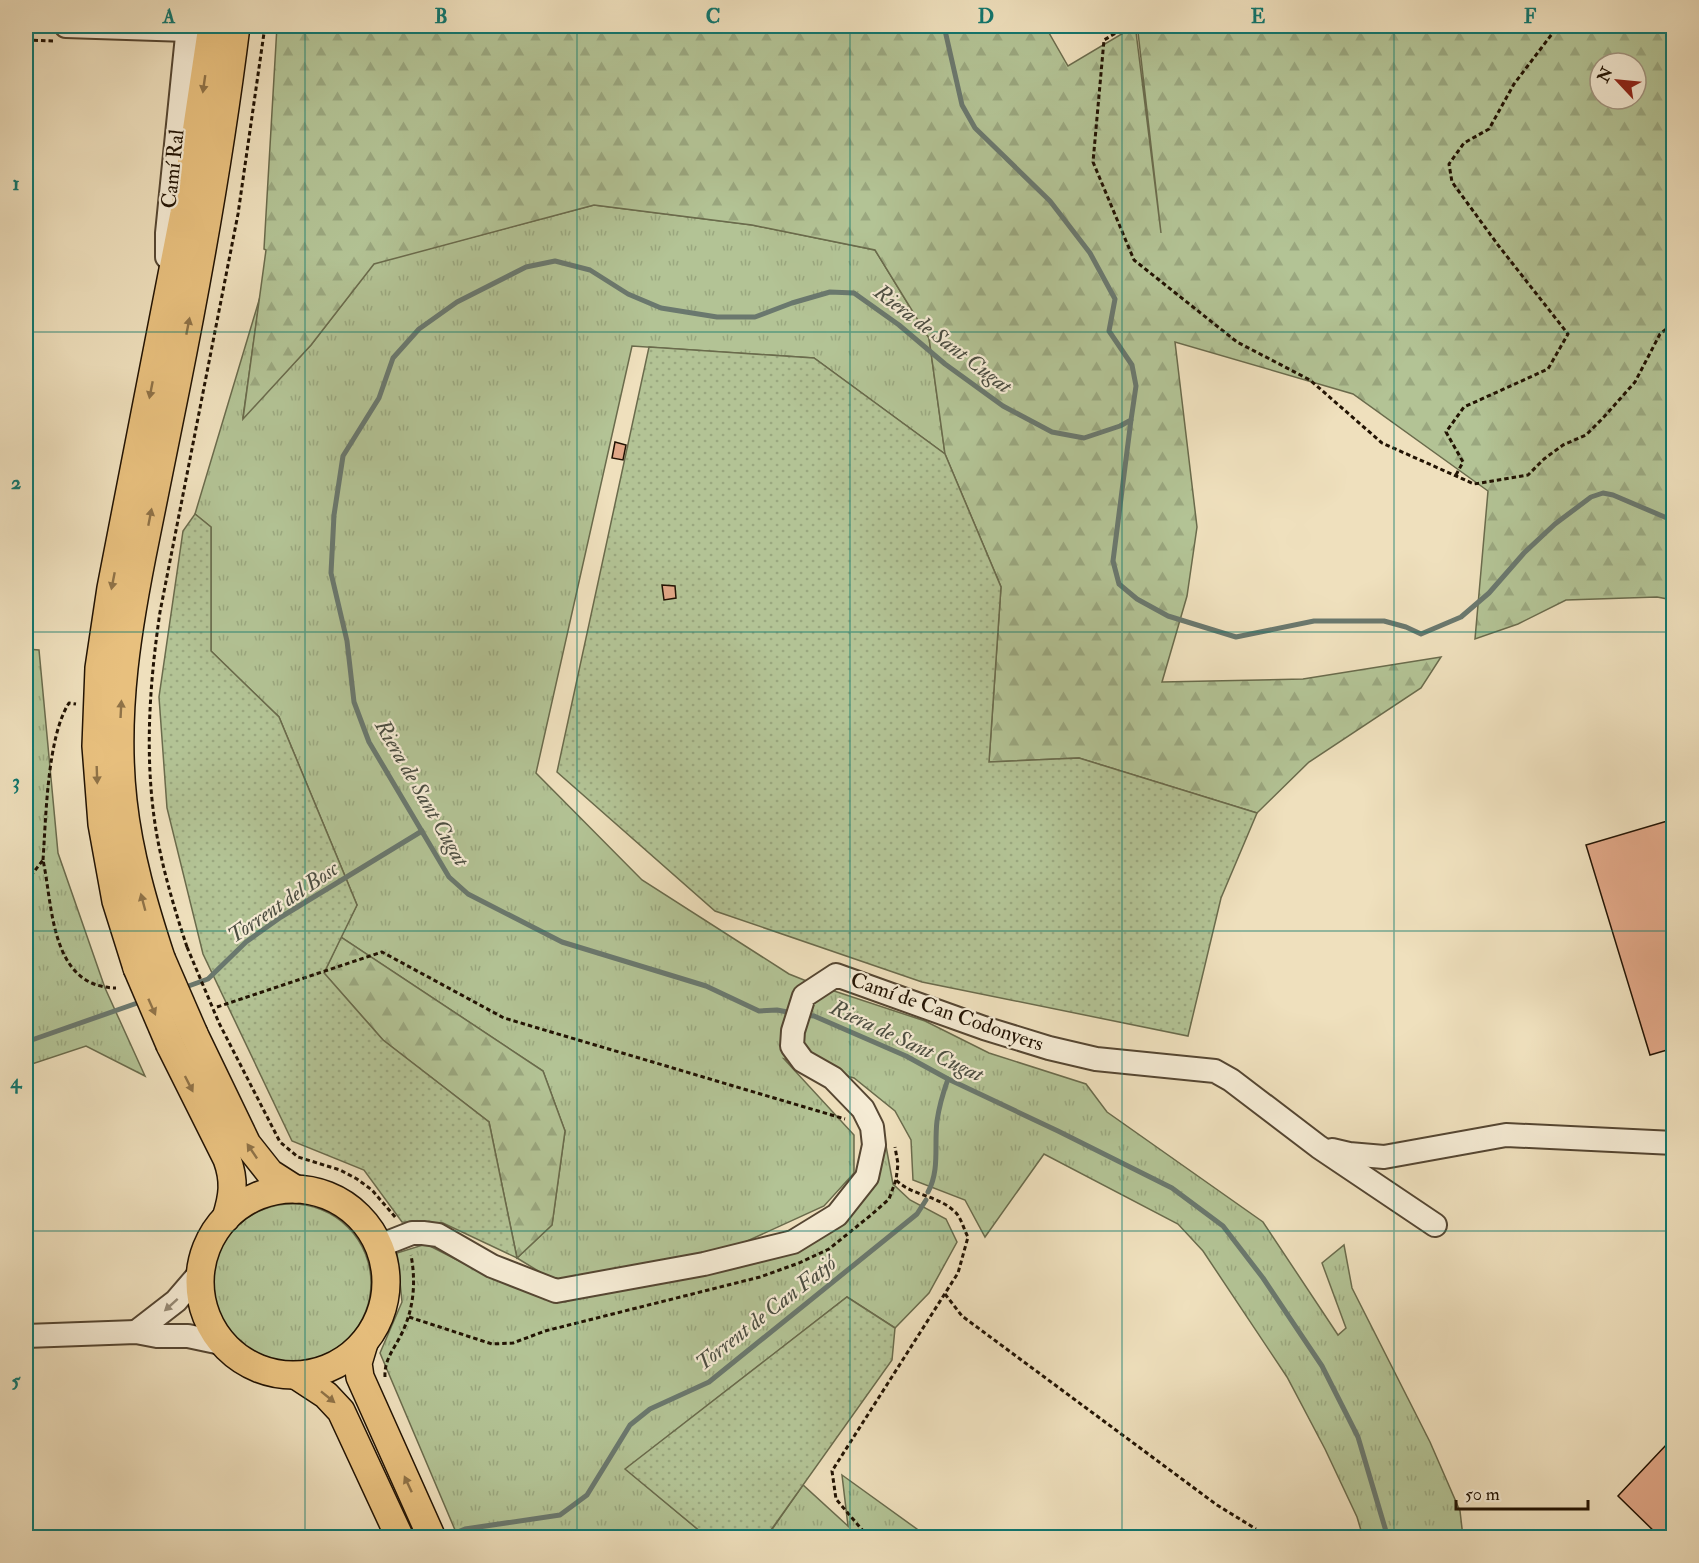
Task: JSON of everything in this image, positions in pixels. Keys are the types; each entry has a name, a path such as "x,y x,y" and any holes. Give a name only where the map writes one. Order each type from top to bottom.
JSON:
{"main road":[{"path":"236,26 214,178 189,318 133,602 122,680 120,760 124,809 136,878 161,958 194,1034 247,1144 270,1173 296,1189"},
{"path":"195,27 194,154 166,312 111,588 99,668 98,785 102,824 116,901 136,968 170,1045 231,1171 233,1197 226,1218"},
{"path":"364,1343 334,1365 318,1372 297,1376 265,1371 248,1364 221,1343 210,1327 204,1311 200,1293 200,1273 203,1256 213,1234 226,1218 244,1203 278,1190 296,1189 324,1195 339,1202 369,1229 379,1246 385,1265 383,1305 376,1324 364,1343 358,1363 360,1377 432,1538"},
{"path":"297,1376 334,1402 350,1427 400,1538"}],"street":[{"path":"66,26 195,27"},
{"name":"Camí de Can Codonyers","path":"872,1127 863,1109 833,1078 803,1061 792,1046 793,1031 804,996 836,975 984,1028 1049,1048 1096,1059 1215,1071 1231,1080 1319,1147"},
{"path":"379,1246 412,1233 438,1235 492,1266 556,1291 704,1264 793,1242 837,1215 867,1177 874,1145 872,1127"},
{"path":"1319,1147 1349,1154 1384,1157 1506,1135 1674,1143"},
{"path":"1319,1147 1435,1225"},
{"path":"136,1332 176,1301 200,1273"},
{"path":"26,1336 136,1332 157,1336 188,1336 221,1343"}],"path":[{"path":"265,26 238,214 160,612 152,667 149,753 153,808 164,870 187,947 219,1023 280,1142 287,1150 308,1161 340,1170 357,1179 386,1204 399,1223"},
{"path":"1128,26 1104,40 1093,162 1134,260 1237,342 1310,380 1382,443 1474,484 1528,475 1563,445 1586,435 1635,382 1660,334 1674,322"},
{"path":"1456,475 1463,462 1446,432 1464,407 1548,369 1568,333 1498,245 1452,182 1449,164 1464,143 1489,129 1514,84 1558,26"},
{"path":"76,704 69,703 64,711 55,743 43,860 50,889 54,929 63,953 79,974 88,981 98,986 116,988"},
{"path":"26,882 43,860"},
{"path":"217,1006 382,952 504,1018 872,1127"},
{"path":"869,1538 836,1499 832,1471 958,1273 968,1238 956,1212 934,1198 904,1188 896,1180 898,1164 894,1145"},
{"path":"385,1382 386,1364 403,1332 411,1309 414,1277 410,1248"},
{"path":"945,1294 962,1316 1217,1504 1256,1530"},
{"path":"851,1538 861,1528"}],"green space":[{"path":"277,26 1045,26 1068,66 1135,26 1142,26 1136,32 1161,233 1138,32 1147,26 1673,26 1673,600 1657,597 1566,600 1518,624 1475,639 1488,491 1353,394 1175,342 1197,527 1187,596 1162,682 1303,679 1441,657 1421,688 1309,762 1257,813 1079,758 989,762 1001,587 945,454 929,338 875,250 752,225 594,205 374,264 311,345 243,419 266,250 264,249"},
{"path":"594,205 752,225 875,250 929,338 945,454 814,358 632,346 536,773 642,880 789,974 925,1021 989,1053 1086,1084 1107,1112 1263,1222 1338,1335 1346,1328 1322,1263 1344,1245 1352,1288 1430,1442 1460,1511 1463,1537 1363,1537 1357,1517 1325,1449 1287,1377 1203,1251 1178,1224 1044,1154 985,1237 965,1200 913,1180 911,1140 895,1111 854,1078 784,1059 854,1135 854,1173 824,1206 723,1252 853,1210 876,1182 886,1146 893,1184 910,1200 946,1219 957,1242 929,1293 895,1328 847,1297 626,1469 707,1537 458,1537 380,1353 402,1302 397,1253 426,1244 473,1268 565,1302 709,1255 553,1280 517,1258 552,1225 565,1131 543,1071 341,937 357,905 279,717 211,651 211,527 195,514 260,297 243,417 311,345 374,263"},
{"path":"649,347 814,358 945,454 1001,587 989,762 1079,758 1257,813 1221,898 1188,1036 922,982 715,911 557,772"},
{"path":"195,514 211,527 211,651 279,717 357,905 324,973 383,1040 489,1122 517,1258 443,1223 402,1222 364,1170 292,1141 203,954 167,808 159,697 183,531"},
{"path":"26,649 39,650 58,853 105,988 145,1076 86,1046 26,1066"},
{"path":"341,937 543,1071 565,1131 552,1225 517,1258 489,1122 383,1040 324,973"},
{"path":"292,1204 322,1210 348,1227 365,1253 371,1283 365,1313 348,1339 322,1356 292,1362 262,1356 236,1339 219,1313 213,1283 219,1253 236,1227 262,1210"},
{"path":"847,1297 895,1328 892,1360 766,1537 707,1537 625,1469"},
{"path":"842,1475 928,1537 766,1538 803,1485 848,1526"}],"building":[{"path":"615,442 626,445 623,460 612,458"},
{"path":"662,585 675,586 676,598 664,600"},
{"path":"1674,819 1674,1048 1650,1055 1586,845"},
{"path":"1667,1444 1674,1450 1674,1538 1661,1538 1618,1496"}],"waterway":[{"name":"Riera de Sant Cugat","path":"793,1013 777,1010 759,1011 706,986 562,942 468,894 449,877 369,742 354,702 347,641 331,573 334,515 343,456 379,398 393,358 419,329 457,302 526,267 555,261 590,270 628,294 661,308 717,317 755,317 830,292 854,293 1003,406 1052,432 1084,438 1131,420 1136,386 1132,365 1109,331 1115,299 1090,253 1050,201 975,128 962,105 944,26"},
{"path":"1131,420 1113,561 1119,584 1137,599 1168,616 1236,637 1314,621 1384,621 1421,634 1461,617 1489,593 1524,553 1555,524 1591,497 1603,493 1613,495 1674,521"},
{"name":"Torrent del Bosc","path":"183,988 208,979 246,942 281,917 422,831"},
{"name":"Torrent del Bosc","path":"26,1042 143,1001"},
{"name":"Riera de Sant Cugat","path":"805,1015 814,1016 906,1056 948,1079 1172,1188 1223,1226 1263,1278 1322,1366 1358,1437 1388,1538"},
{"name":"Torrent de Can Fatjó","path":"928,1192 934,1175 938,1116 948,1079"},
{"name":"Torrent de Can Fatjó","path":"443,1538 465,1529 560,1515 587,1495 630,1425 650,1409 709,1382 917,1214 926,1200"}]}
